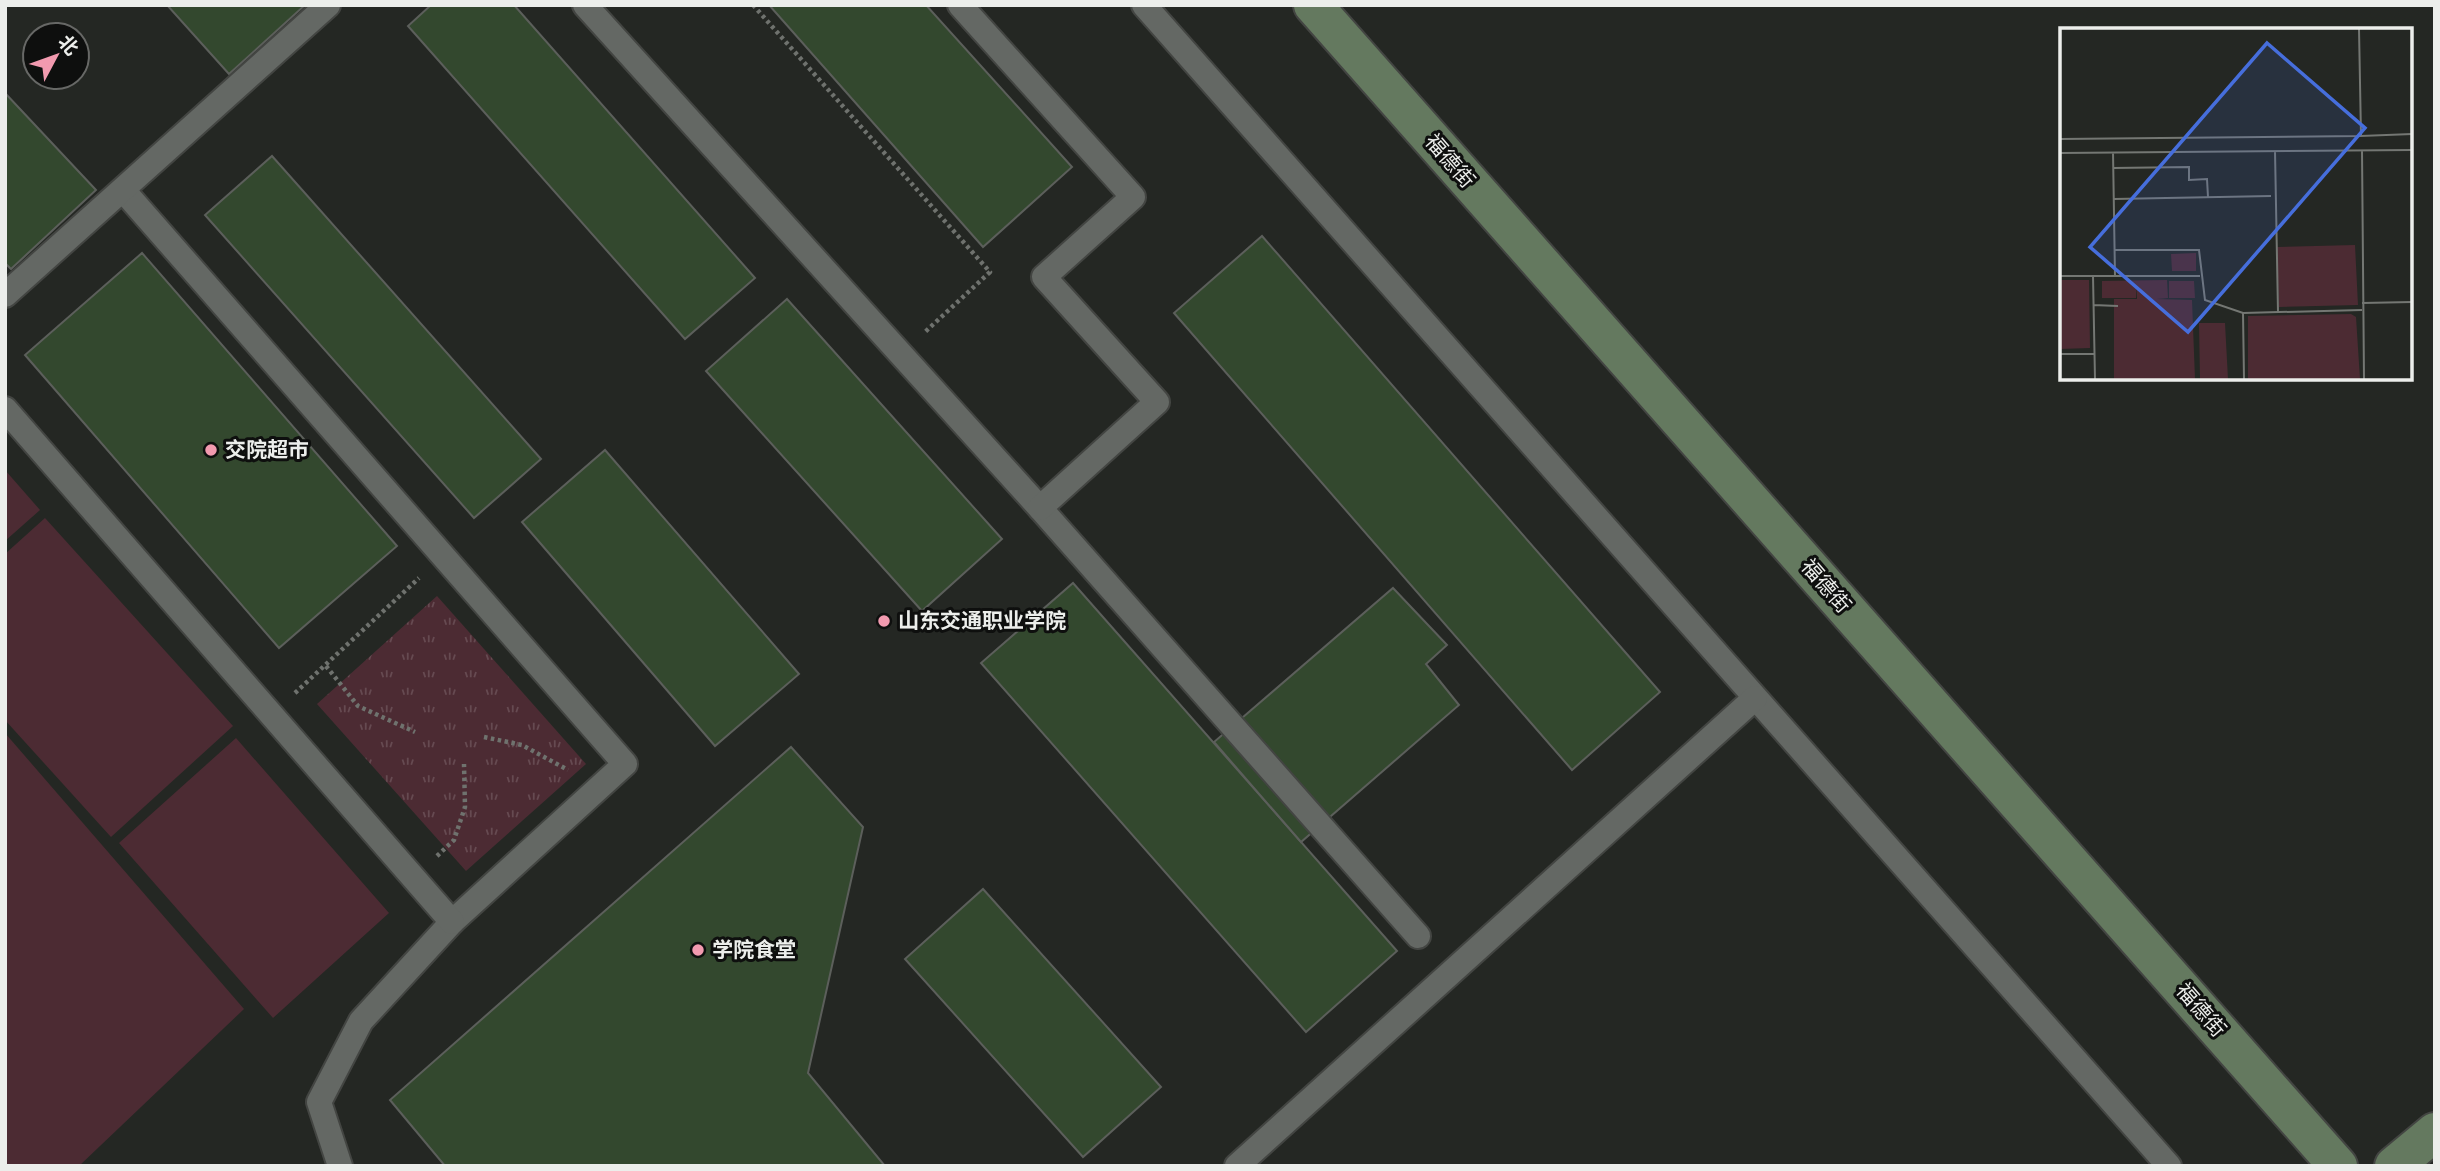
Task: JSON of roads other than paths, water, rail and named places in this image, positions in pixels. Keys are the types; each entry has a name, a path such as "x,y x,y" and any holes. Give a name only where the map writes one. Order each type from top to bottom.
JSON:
{"street":[{"name":"福德街","path":"1313,5 2338,1166"},
{"path":"2394,1166 2435,1132"}],"lane":[{"path":"5,295 328,5"},
{"path":"585,5 1040,508 1418,936"},
{"path":"960,5 1133,197 1044,276 1157,402 1040,508"},
{"path":"1144,5 2169,1166"},
{"path":"123,190 625,764 452,922 361,1021 319,1102 340,1166"},
{"path":"5,410 452,922"},
{"path":"1237,1166 1755,698"}],"place":[{"name":"交院超市","path":"211,450"},
{"name":"山东交通职业学院","path":"884,621"},
{"name":"学院食堂","path":"698,950"}]}
